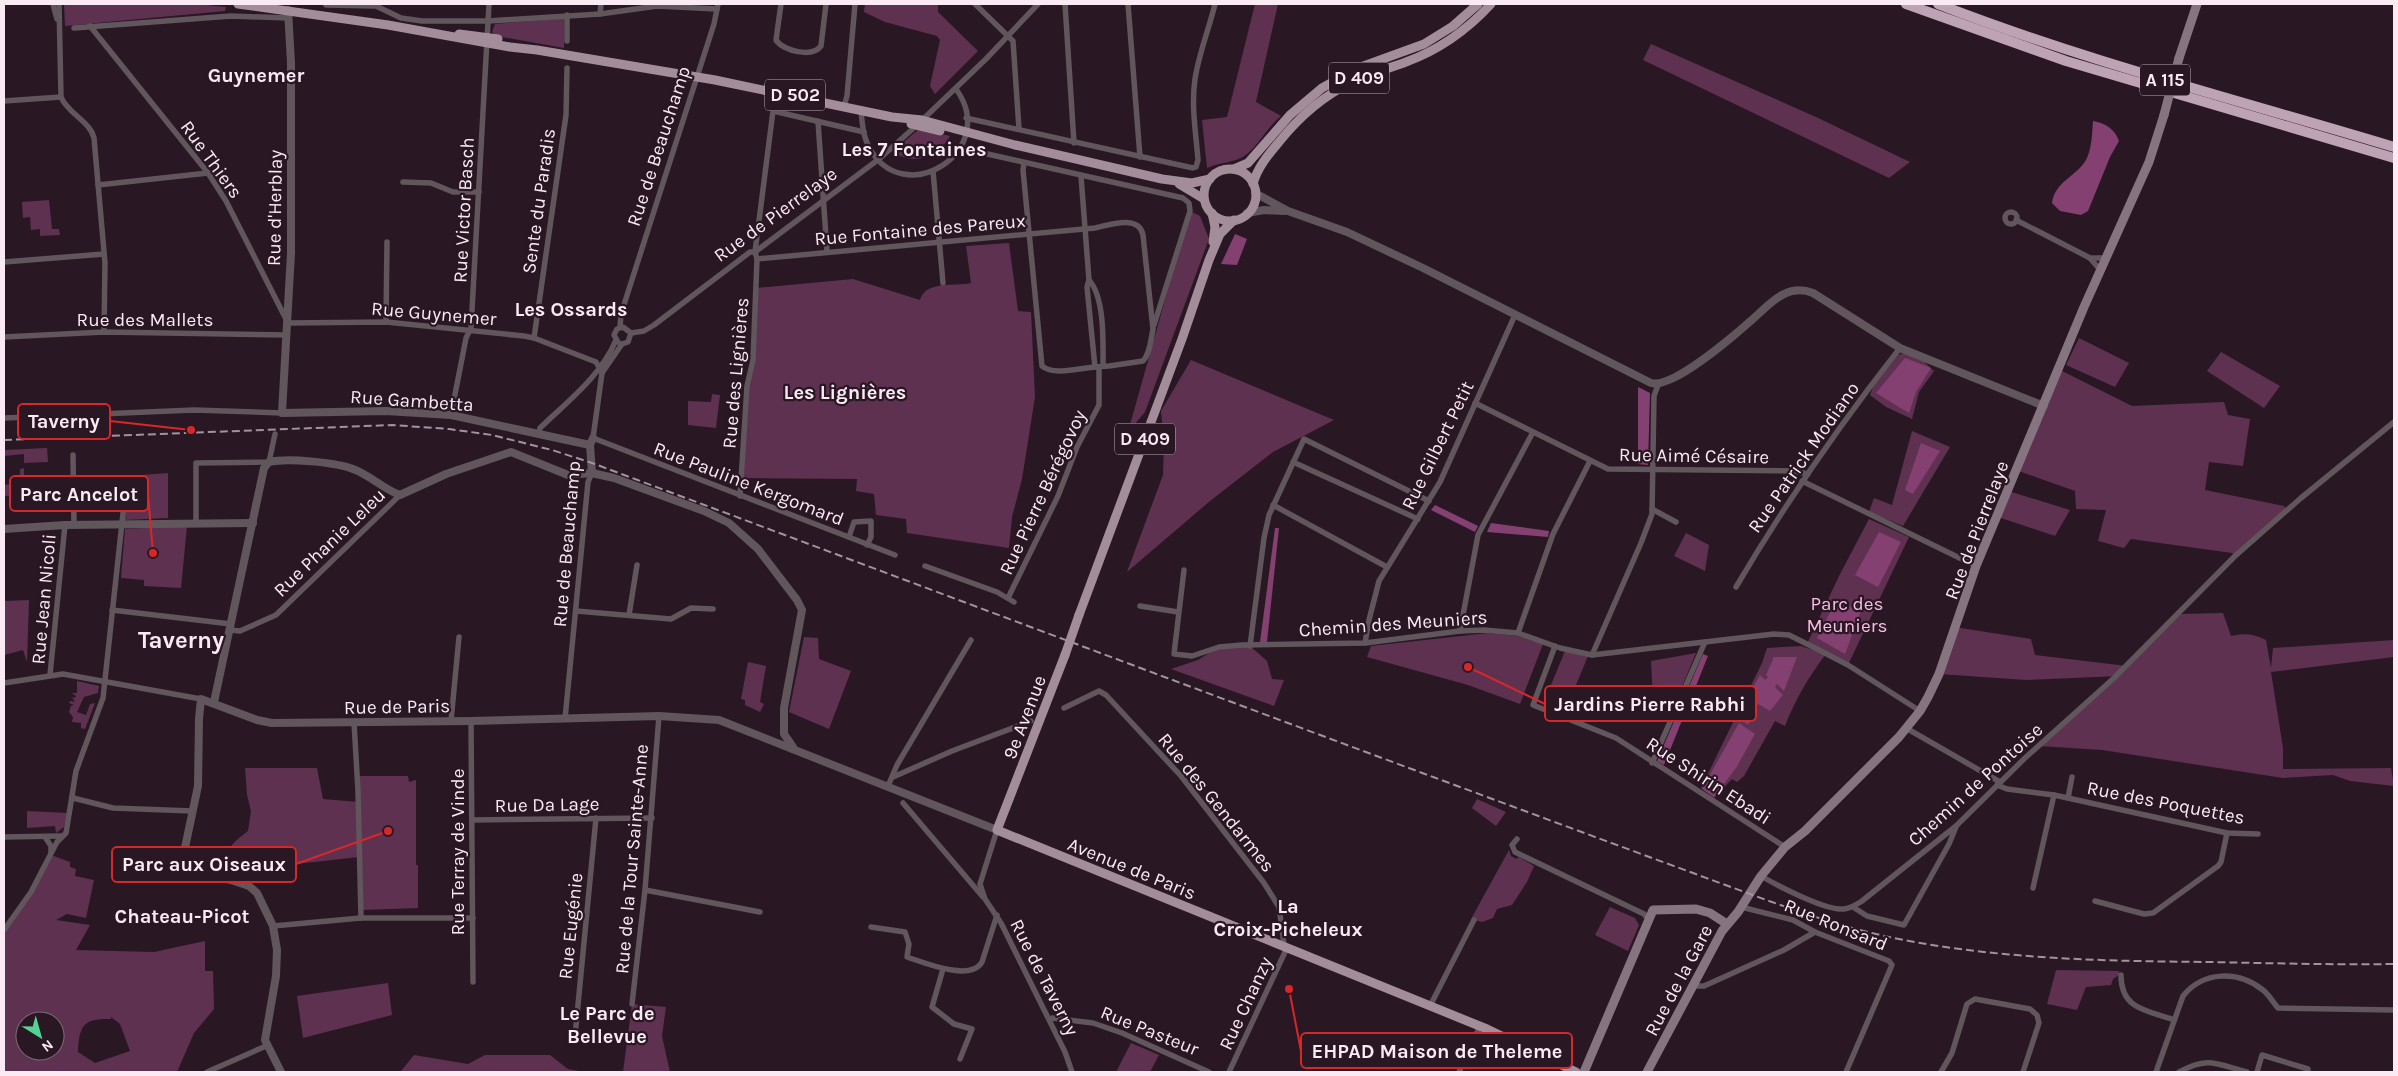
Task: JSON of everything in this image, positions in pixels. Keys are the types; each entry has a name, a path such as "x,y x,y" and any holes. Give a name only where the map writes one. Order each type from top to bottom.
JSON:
{"highway":[{"name":"A 115","path":"1906,4 2066,61 2394,158"},
{"name":"A 115","path":"1938,4 2005,30 2071,52 2394,147"}],"main road":[{"name":"D 502","path":"238,4 488,40 697,77 844,106 1162,179 1192,183 1210,178"},
{"name":"D 409","path":"1234,170 1248,163 1290,115 1322,88 1358,68 1424,44 1453,26 1478,4"},
{"name":"D 409","path":"1254,189 1259,168 1301,117 1323,100 1359,79 1411,60 1436,48 1465,29 1491,4"},
{"name":"Rue de Pierrelaye","path":"1741,907 1761,876 1785,847 1805,831 1906,728 1920,710 1939,674 1976,566 2149,162 2197,4"},
{"path":"1234,170 1246,174 1254,189 1253,206 1247,213 1234,220 1222,219 1212,213 1204,199 1205,188 1210,178 1221,171 1234,170"},
{"name":"D 502","path":"1162,179 1189,188 1204,199"},
{"name":"D 409","path":"1209,260 1215,229 1212,213"},
{"name":"D 409","path":"1209,260 1223,230 1234,220"},
{"name":"9e Avenue","path":"997,830 1065,655 1179,348 1209,260"},
{"name":"Avenue de Paris","path":"997,830 1284,947 1432,1001 1576,1072"},
{"name":"Rue de la Gare","path":"1647,1072 1691,986 1727,924 1741,907"},
{"path":"1584,1072 1653,910 1657,908 1696,909 1710,913 1727,924"}],"street":[{"path":"53,4 58,26"},
{"path":"59,4 61,97 67,108 93,134 104,254 104,332"},
{"name":"Rue Victor Basch","path":"451,415 466,338 471,328 489,4"},
{"path":"600,14 601,4"},
{"path":"780,4 776,40 781,46 808,53 816,51 821,46 826,4"},
{"path":"844,106 847,96 855,4"},
{"path":"975,4 1013,41 1019,129"},
{"name":"Rue de Pierrelaye","path":"631,333 644,332 750,252 755,252 878,159 956,89 1038,4"},
{"path":"1065,4 1074,143"},
{"path":"1128,4 1140,157"},
{"path":"966,118 1074,143 1193,168 1196,167 1198,160 1194,112 1195,80 1202,45 1214,4"},
{"path":"326,5 376,6 401,18 422,21 488,21 600,14 657,6 717,6"},
{"name":"Rue de Beauchamp","path":"620,327 621,314 694,88 717,6"},
{"path":"74,28 231,16 274,18 288,11"},
{"name":"Rue d'Herblay","path":"282,413 291,253 292,161 288,11"},
{"path":"567,15 567,41"},
{"name":"Rue Thiers","path":"90,26 208,173 226,201 288,323"},
{"name":"Sente du Paradis","path":"534,338 566,115 567,68"},
{"path":"861,110 864,132 869,147 878,159 897,172 918,174 933,171 950,161 961,148 966,118 963,103 956,89"},
{"path":"4,101 61,97"},
{"path":"755,252 773,111 864,132"},
{"path":"818,121 828,252"},
{"path":"961,148 1183,198 1188,203 1190,211 1153,329 1148,352 1143,361 1054,371 1046,370 1042,366 1023,170 1024,163"},
{"path":"933,171 943,282"},
{"path":"98,185 208,173"},
{"path":"1081,176 1089,280 1087,287 1099,366"},
{"path":"403,182 431,183 453,192 478,192"},
{"path":"1254,189 1288,211"},
{"path":"1247,213 1264,210 1288,211 1320,221 1379,247 1658,385 1671,380 1728,340 1778,297 1794,290 1806,290 1900,348 2044,406"},
{"path":"2016,220 2090,258 2101,271"},
{"name":"Rue Fontaine des Pareux","path":"757,259 1085,229 1121,222 1136,225 1142,230 1153,329"},
{"path":"386,322 387,242"},
{"name":"Rue des Lignières","path":"740,496 746,386 753,360 757,259 755,252"},
{"path":"4,262 104,254"},
{"path":"2090,258 2107,258"},
{"path":"1089,280 1094,285 1100,310 1099,366"},
{"name":"Rue Gilbert Petit","path":"1366,643 1374,594 1387,567 1429,501 1515,315"},
{"name":"Rue Guynemer","path":"288,323 386,322 534,338 596,362 600,370"},
{"path":"620,327 627,328 631,333 628,342 622,344 616,340 615,332 620,327"},
{"name":"Rue des Mallets","path":"4,337 104,332 287,335"},
{"name":"Rue de Beauchamp","path":"565,718 588,482 592,473 591,442 600,370 616,340"},
{"name":"Rue de Beauchamp","path":"600,370 622,344"},
{"name":"Rue Patrick Modiano","path":"1736,587 1766,534 1802,481 1863,395 1900,348"},
{"name":"Rue Pierre Bérégovoy","path":"1008,598 1058,496 1077,447 1099,405 1099,366"},
{"path":"539,432 540,428 600,370"},
{"path":"585,385 595,383 598,390"},
{"path":"1592,655 1641,543 1652,509 1654,396 1658,385"},
{"name":"Rue Aimé Césaire","path":"1475,403 1590,462 1608,469 1794,471 1808,474"},
{"path":"4,418 194,410 282,413"},
{"name":"Rue Gambetta","path":"282,413 386,411 451,415 591,442"},
{"name":"Chemin de Pontoise","path":"1853,907 1956,826 2114,678 2235,556 2301,498 2394,422"},
{"path":"1460,631 1478,535 1533,432"},
{"path":"214,702 264,468 269,462 275,434"},
{"path":"1250,646 1264,538 1274,505 1304,438 1429,501"},
{"name":"Rue Pauline Kergomard","path":"591,442 895,555"},
{"name":"Rue Phanie Leleu","path":"112,610 230,627 240,631 276,615 400,495 446,474 511,452 568,475 592,473 614,478 696,508 729,523 758,550 797,600 802,610 784,708 783,724"},
{"path":"73,455 74,525"},
{"path":"1293,462 1418,520"},
{"path":"1518,633 1553,534 1590,462"},
{"path":"196,523 196,463 321,463 353,469 389,491 400,495"},
{"path":"1802,481 1976,566"},
{"path":"4,930 31,892 62,836 66,834 76,771 103,698 125,495"},
{"path":"1274,505 1387,567"},
{"path":"1652,509 1676,522"},
{"path":"849,537 854,522 870,521 871,537 867,545"},
{"path":"4,529 64,525 253,523"},
{"name":"Rue Jean Nicoli","path":"50,675 64,525"},
{"path":"629,615 637,565"},
{"path":"925,566 997,592 1014,602"},
{"path":"1140,606 1178,612 1184,570"},
{"path":"576,611 671,619 691,608 713,609"},
{"name":"Chemin des Meuniers","path":"1178,612 1174,654 1192,656 1219,647 1366,643 1460,631 1484,630 1518,633 1555,646 1592,655 1774,634 1789,635 1848,665 1920,710"},
{"path":"451,721 459,637"},
{"path":"888,786 897,765 971,640"},
{"path":"1652,763 1705,642"},
{"name":"Rue Shirin Ebadi","path":"1555,646 1533,705 1616,738 1785,847"},
{"name":"Rue de Paris","path":"4,683 63,674 214,702 257,720 272,723 471,721 659,716 719,720 783,746 793,747 888,786"},
{"name":"Rue des Gendarmes","path":"1064,708 1099,691 1106,695 1181,776 1264,883 1279,907 1284,947"},
{"path":"201,699 198,786 183,853 189,869 206,877 231,880 249,886 257,893 273,926 277,940 276,970 265,1040 266,1046 281,1072"},
{"name":"Rue de la Tour Sainte-Anne","path":"632,1004 652,818 659,716"},
{"path":"893,777 1030,720"},
{"name":"Rue Terray de Vinde","path":"471,721 473,982"},
{"path":"354,722 358,791 361,918"},
{"path":"765,738 777,736 783,724"},
{"path":"783,724 784,734 793,747"},
{"name":"Rue des Poquettes","path":"1906,728 2007,790 2054,795 2227,833 2258,834"},
{"name":"Rue des Poquettes","path":"2068,798 2072,776"},
{"name":"Avenue de Paris","path":"888,786 997,830"},
{"path":"2033,888 2054,795"},
{"path":"72,798 113,808 192,811"},
{"name":"Rue de Taverny","path":"903,803 997,915 1065,1052 1072,1072"},
{"name":"Rue Eugénie","path":"574,1036 596,818"},
{"name":"Rue Da Lage","path":"472,820 652,818"},
{"path":"1761,876 1780,887 1829,907 1843,909 1853,907 1867,916 1904,924 1949,844 1956,826"},
{"name":"Rue de Taverny","path":"985,899 980,884 981,877 997,830"},
{"path":"2095,901 2144,914 2153,913 2218,866 2223,855 2227,833"},
{"path":"4,837 62,836"},
{"path":"45,837 51,846 50,855"},
{"path":"1517,839 1513,851 1644,914 1648,919"},
{"path":"645,890 760,912"},
{"name":"Rue Ronsard","path":"1741,907 1793,920 1815,932 1890,961 1892,965 1846,1072"},
{"path":"871,927 905,932 909,944 907,957 943,969 973,971 979,967 997,915"},
{"path":"273,926 361,918 472,918"},
{"path":"1432,1001 1474,920"},
{"path":"1691,986 1704,986 1784,950 1815,932"},
{"name":"Rue Chanzy","path":"1230,1072 1284,954 1284,947"},
{"path":"943,969 932,1007 954,1024 972,1029 960,1059"},
{"path":"2121,975 2122,994 2131,1004 2174,1020"},
{"path":"2156,1072 2183,996 2192,986 2212,977 2242,978 2264,990 2278,1008 2394,1010"},
{"path":"1941,1072 1952,1053 1967,1004 1975,999 2030,1009 2037,1015 2039,1023 2023,1072"},
{"name":"Rue Pasteur","path":"1049,1019 1093,1023 1122,1033 1209,1072"},
{"path":"1459,1072 1480,1026"},
{"path":"207,1072 266,1046"},
{"path":"2257,1072 2262,1055 2308,1069 2308,1072"},
{"path":"2179,1072 2196,1063 2207,1061 2247,1072"}],"green space":[{"path":"64,4 196,4 226,7 225,11 65,26"},
{"path":"865,4 938,4 938,12 978,51 935,94 930,86 940,40 937,36 885,22 864,12"},
{"path":"1255,4 1278,4 1256,102 1281,116 1243,157 1207,168 1202,120 1227,117"},
{"path":"564,18 564,48 496,36 492,32 495,24"},
{"path":"1651,44 1816,117 1910,162 1889,178 1643,60"},
{"path":"919,129 950,136 939,150 925,158 909,158 892,152"},
{"path":"49,200 52,229 59,229 60,235 40,236 40,229 31,230 30,217 23,218 22,202"},
{"path":"1190,211 1200,216 1209,239 1145,412 1128,432"},
{"path":"1009,243 1018,311 1031,312 1035,397 1022,479 1012,517 1009,548 907,533 906,519 876,515 874,494 856,491 857,479 741,478 756,288 853,279 920,300 928,289 934,287 971,283 966,246"},
{"path":"2079,338 2129,363 2115,387 2066,365"},
{"path":"2221,352 2280,386 2264,408 2207,371"},
{"path":"1904,353 1919,357 1934,371 1919,392 1912,419 1886,407 1870,395 1873,387 1898,355"},
{"path":"1191,360 1334,420 1273,452 1210,501 1127,572 1163,475 1164,442 1161,411"},
{"path":"2062,371 2132,406 2224,402 2228,415 2250,419 2243,466 2209,462 2205,490 2284,506 2289,511 2237,558 2232,553 2131,539 2124,548 2098,541 2106,510 2076,509 2075,491 2016,470 2040,414"},
{"path":"712,394 720,395 716,428 688,425 688,401 711,402"},
{"path":"1912,431 1950,447 1903,526 1869,512 1874,498 1892,505"},
{"path":"47,448 48,462 24,463 24,454 4,456 4,450"},
{"path":"24,468 24,495 4,496 4,485 20,483 20,469"},
{"path":"168,473 168,518 125,520 129,476"},
{"path":"2008,491 2070,510 2055,536 1998,517"},
{"name":"Parc des Meuniers","path":"1869,519 1909,537 1847,667 1826,654 1803,688 1785,726 1775,721 1744,776 1737,782 1732,779 1714,798 1701,788 1762,663 1767,648 1801,646 1822,653 1807,644 1839,576"},
{"path":"187,526 181,588 144,586 144,580 121,578 125,529"},
{"path":"1686,533 1709,545 1705,571 1674,556"},
{"path":"29,600 27,662 23,650 4,655 4,601"},
{"path":"2223,613 2231,636 2249,635 2266,640 2271,668 2273,648 2394,640 2394,657 2271,672 2283,748 2283,769 2391,768 2394,786 2350,781 2333,775 2283,778 2102,750 2039,746 2119,676 2026,680 1939,674 1954,627 2031,639 2035,655 2127,666 2181,614"},
{"path":"1488,633 1518,636 1543,644 1520,704 1468,685 1367,657 1371,646"},
{"path":"804,637 818,638 819,659 851,671 829,729 789,712"},
{"path":"1250,646 1267,661 1272,679 1284,680 1274,706 1171,669 1198,660 1219,647"},
{"path":"1565,651 1588,656 1569,702 1565,718 1561,717 1546,697"},
{"path":"1696,653 1674,706 1653,700 1651,661"},
{"path":"748,662 766,666 760,702 764,704 760,712 745,705 745,700 741,699"},
{"path":"77,681 99,686 98,693 84,697 77,712 86,715 90,704 95,703 85,729 81,728 81,723 72,722 73,717 69,712 71,706 74,705 69,703 70,701 75,702 72,697 75,698 76,696 72,693 77,693"},
{"path":"245,768 317,768 323,799 358,802 359,857 287,865 253,878 222,875 226,855 236,840 248,831 251,811 247,795"},
{"path":"359,776 408,776 409,782 416,780 418,908 363,910"},
{"path":"1477,799 1506,812 1496,826 1472,808"},
{"path":"27,811 67,813 64,827 56,833 55,826 27,828"},
{"path":"1509,850 1511,856 1516,859 1519,857 1534,866 1527,882 1512,905 1497,909 1493,918 1482,922 1471,919"},
{"path":"51,855 70,862 70,867 76,869 75,876 94,880 86,918 67,914 56,920 90,925 76,950 154,952 205,941 205,971 213,971 214,1009 194,1033 177,1072 4,1072 4,930 16,915","holes":["111,1017 120,1024 130,1051 95,1063 78,1052 82,1029 89,1022 111,1019"]},
{"path":"1610,907 1635,918 1639,925 1628,951 1595,935"},
{"path":"2056,970 2119,971 2119,975 2113,979 2111,985 2086,987 2077,1010 2047,1004"},
{"path":"388,983 392,1015 303,1038 297,996"},
{"path":"632,1004 666,1007 662,1036 670,1072 623,1072"},
{"path":"1131,1043 1159,1055 1150,1072 1116,1072"},
{"path":"414,1055 468,1064 485,1055 550,1055 568,1069 585,1072 401,1071"}],"shaded area":[{"path":"2093,121 2109,127 2119,141 2110,157 2088,211 2081,215 2060,211 2052,203 2054,196 2061,184 2077,171 2086,160 2091,146"},
{"path":"1235,234 1247,239 1237,265 1221,264"},
{"path":"1905,358 1931,368 1916,392 1909,413 1876,393"},
{"path":"1638,387 1650,393 1648,465 1638,464"},
{"path":"1921,443 1940,451 1913,494 1905,490"},
{"path":"1435,505 1478,526 1475,532 1431,510"},
{"path":"1491,523 1549,531 1548,537 1487,532"},
{"path":"1275,528 1279,528 1267,642 1260,642"},
{"path":"1879,532 1901,542 1878,587 1855,575"},
{"path":"1836,600 1861,611 1845,654 1817,638"},
{"path":"1703,654 1708,656 1664,765 1657,761"},
{"path":"1774,657 1797,657 1784,691 1777,684 1775,687 1783,695 1770,711 1758,704 1748,725 1736,716 1760,675 1765,680 1768,677 1766,675"},
{"path":"1739,723 1755,734 1736,768 1714,797 1702,789"}],"railway":[{"path":"4,440 392,425 449,429 492,435 552,450 592,463 1605,841 1821,919 1894,938 2010,955 2088,960 2167,962 2394,964"}],"place":[{"name":"Taverny","path":"191,430"},
{"name":"Parc Ancelot","path":"153,553"},
{"name":"Jardins Pierre Rabhi","path":"1468,667"},
{"name":"Parc aux Oiseaux","path":"388,831"},
{"name":"EHPAD Maison de Theleme","path":"1289,989"}],"district":[{"name":"Guynemer","path":"256,75"},
{"name":"Les 7 Fontaines","path":"914,149"},
{"name":"Les Ossards","path":"571,309"},
{"name":"Les Lignières","path":"845,392"},
{"name":"Taverny","path":"181,640"},
{"name":"Chateau-Picot","path":"182,916"},
{"name":"La Croix-Picheleux","path":"1288,918"},
{"name":"Le Parc de Bellevue","path":"607,1024"}]}
